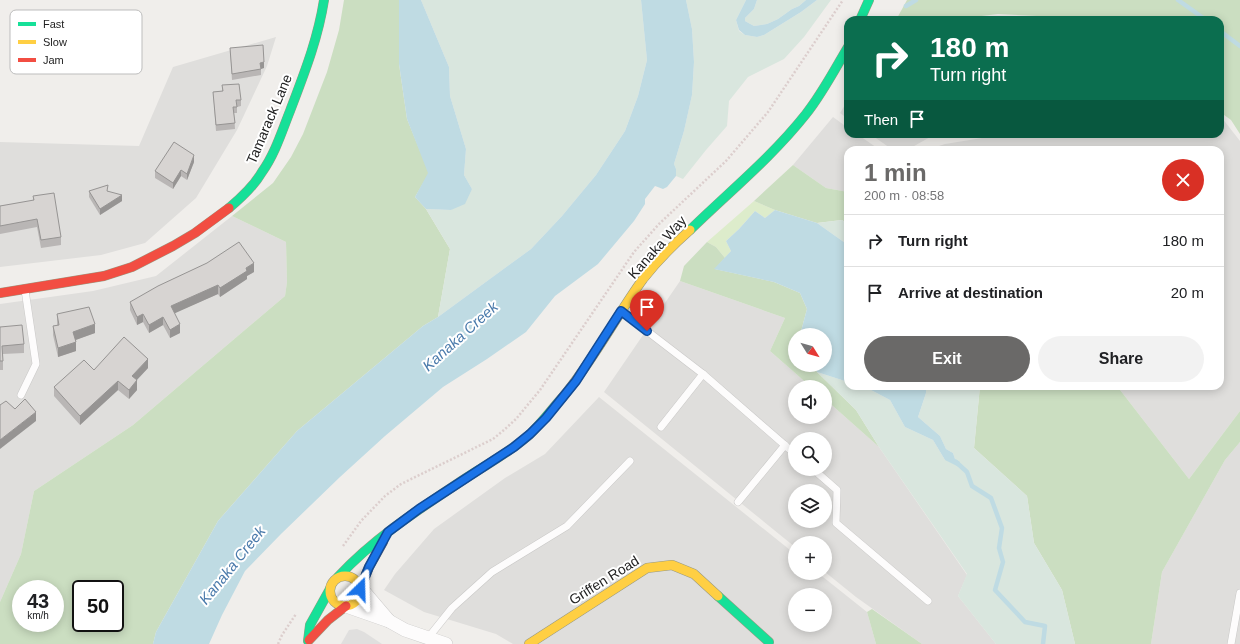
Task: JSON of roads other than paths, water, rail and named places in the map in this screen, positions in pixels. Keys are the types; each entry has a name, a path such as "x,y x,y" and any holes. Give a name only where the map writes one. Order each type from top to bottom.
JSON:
{"main road":[{"name":"Tamarack Lane","path":"0,293 25,290 113,273 143,262 167,250 206,226 238,200 259,176 273,151 307,66 324,0"},
{"path":"862,16 870,0"},
{"name":"Kanaka Way","path":"338,578 354,560 388,532 419,509 514,447 546,418 576,381 644,278 666,253 766,158 807,113 844,54"},
{"name":"Kanaka Way","path":"360,589 369,567 388,532"},
{"name":"Griffen Road","path":"529,644 647,568 672,565 694,574 769,642"},
{"path":"344,576 350,576 355,579 360,589 360,594 357,600 346,606 328,620 307,642 310,625 330,589 332,582 344,576"},
{"path":"330,589 333,601 346,606"}],"street":[{"path":"360,589 366,594 389,622"},
{"path":"346,606 389,622 405,630 446,644"}],"lane":[{"path":"21,395 36,364 25,290"},
{"path":"621,311 703,374 788,448"},
{"path":"662,427 703,374"},
{"path":"738,502 785,445"},
{"path":"428,638 452,608 492,572 566,526 630,461"},
{"path":"821,476 837,490 836,523 928,601"},
{"path":"1231,644 1240,593"}],"water":[{"path":"399,0 421,0 449,67 450,96 466,149 464,175 472,189 465,204 451,210 426,209 415,197 428,173 407,119 399,64"},
{"name":"Kanaka Creek","path":"641,0 686,0 692,29 694,62 692,95 684,131 674,164 676,176 667,187 663,189 655,186 645,199 645,204 634,221 598,264 555,296 526,332 443,387 385,436 281,534 245,571 209,644 153,644 156,632 218,521 297,431 423,326 438,317 531,249 562,216 596,175 625,131 638,96 647,60"},
{"path":"746,0 757,0 754,9 745,18 745,21 754,26 767,24 778,19 806,0 817,0 764,35 757,37 745,35 739,30 736,20"},
{"path":"775,210 817,223 844,242 844,381 817,372 832,372 832,328 802,328 807,309 800,293 774,282 714,269 731,251 726,241 755,211 765,218"},
{"path":"871,390 926,390 918,417 940,436 946,449 953,453 955,459 960,462 959,467 945,460 933,440 905,427 890,400"}],"waterway":[{"path":"906,6 916,0"},
{"path":"1178,0 1200,16"},
{"path":"1224,34 1240,46"},
{"path":"956,462 967,472 972,486 991,498 1002,528 999,548 1003,562 995,590 1025,622 1045,626 1043,644"}]}
